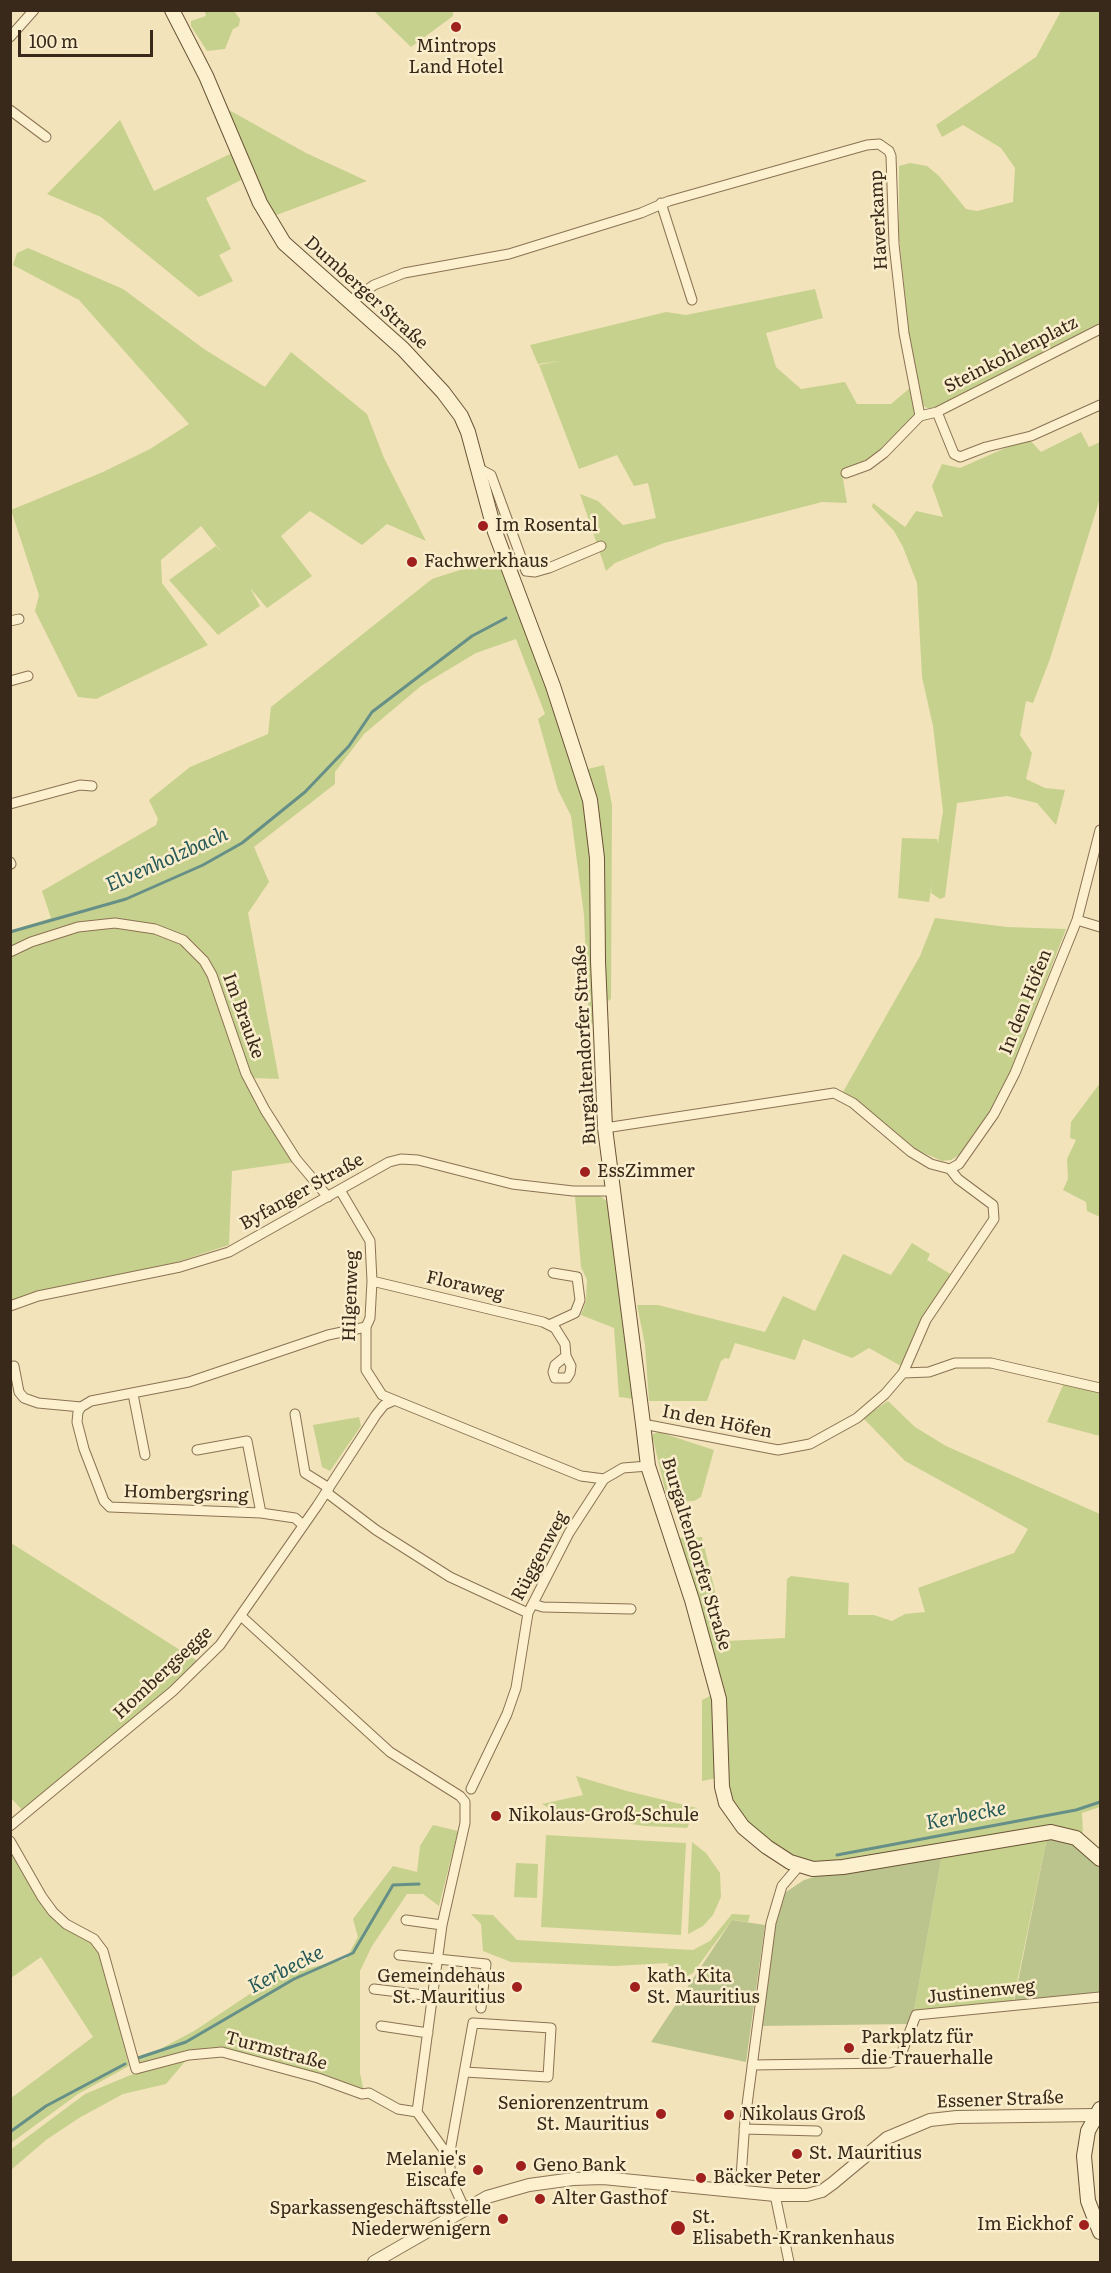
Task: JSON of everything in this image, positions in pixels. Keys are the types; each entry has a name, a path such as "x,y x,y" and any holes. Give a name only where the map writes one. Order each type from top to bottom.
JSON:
{"main road":[{"name":"Dumberger Straße","path":"172,10 206,76 271,224 299,259 403,349 443,392 468,432 497,537 546,668 577,763"},
{"name":"Burgaltendorfer Straße","path":"577,763 590,800 596,841 598,961 606,1128 612,1191 634,1344 648,1466 692,1600 719,1700 722,1787 726,1803 736,1819 751,1834 781,1857 800,1866 821,1869 843,1867 1052,1832 1076,1838 1101,1859"},
{"path":"1098,2112 1088,2131 1084,2156 1085,2183 1101,2232"}],"street":[{"path":"10,37 34,10"},
{"path":"10,110 46,137"},
{"name":"Haverkamp","path":"349,303 389,277 508,254 641,213 661,204 867,145 879,144 889,151 892,164 894,244 904,333 920,416"},
{"path":"661,204 692,300"},
{"name":"Steinkohlenplatz","path":"920,416 937,412 1101,329"},
{"name":"Steinkohlenplatz","path":"937,412 954,454 960,457 986,447 1031,436 1101,405"},
{"path":"846,473 868,465 884,453 920,416"},
{"name":"Dumberger Straße","path":"478,468 491,475 526,571 535,572 549,568 601,546"},
{"path":"10,681 28,676"},
{"path":"10,804 80,785 92,786"},
{"name":"In den Höfen","path":"950,1169 959,1164 969,1151 1006,1094 1077,920 1101,830"},
{"path":"1077,920 1101,927"},
{"name":"Im Brauke","path":"10,952 31,942 78,927 115,923 155,929 183,940 204,961 212,975 246,1074 265,1110 296,1158 328,1197"},
{"name":"In den Höfen","path":"606,1128 834,1093 853,1103 911,1152 931,1164 950,1169 958,1179 993,1205 994,1219 926,1320 903,1373 885,1394 857,1418 830,1435 789,1449 767,1450 643,1424"},
{"name":"Byfanger Straße","path":"10,1306 38,1296 180,1267 229,1252 389,1162 401,1159 418,1160 485,1178 524,1185 573,1191 612,1191"},
{"name":"Hilgenweg","path":"340,1190 370,1241 372,1281 370,1318 366,1327 369,1377 382,1395 393,1401"},
{"path":"549,1325 575,1313 580,1300 577,1277 553,1273"},
{"name":"Floraweg","path":"372,1281 549,1325"},
{"path":"549,1325 555,1329 565,1344 566,1356"},
{"path":"14,1366 19,1392 24,1398 38,1403 81,1407 91,1401 189,1382 328,1335 366,1327"},
{"path":"903,1373 929,1372 955,1363 991,1363 1101,1388"},
{"name":"Hombergsring","path":"133,1394 145,1455"},
{"path":"393,1401 581,1476 604,1479 623,1468 648,1466"},
{"name":"Hombergsegge","path":"10,1826 173,1691 220,1645 376,1415 384,1405 393,1401"},
{"name":"Hombergsring","path":"81,1407 77,1415 79,1430 106,1504 114,1507 261,1513 294,1518 303,1525"},
{"path":"296,1414 305,1473 376,1530 443,1573 528,1613"},
{"name":"Hombergsring","path":"197,1450 247,1441 261,1513"},
{"name":"Rüggenweg","path":"471,1789 514,1695 528,1613 569,1533 604,1479"},
{"path":"533,1604 543,1607 631,1609"},
{"path":"241,1616 390,1752 460,1796 467,1809 442,1925 417,2112 449,2157"},
{"name":"Turmstraße","path":"10,1842 42,1897 53,1911 66,1924 94,1939 103,1951 136,2069 206,2052 222,2052 318,2078 362,2094 369,2093 398,2109 417,2112"},
{"path":"740,2192 744,2128 775,1902 782,1886 800,1866"},
{"path":"406,1920 442,1925"},
{"path":"399,1955 486,1964 481,2008"},
{"path":"374,1989 432,1996"},
{"name":"Justinenweg","path":"752,2065 889,2063 899,2060 916,2015 1101,1997"},
{"path":"465,2072 548,2077 551,2028 473,2023 449,2157 451,2179 465,2210"},
{"path":"381,2026 428,2033"},
{"name":"Essener Straße","path":"374,2262 497,2193 573,2179 603,2178 775,2195 807,2195 822,2191 887,2138 930,2120 1098,2112"},
{"path":"744,2128 817,2131"},
{"path":"775,2195 789,2262"}],"green space":[{"path":"234,11 240,19 239,26 233,29 225,49 207,51 191,26 191,21 206,16 205,12"},
{"path":"374,11 453,11 453,16 411,47"},
{"path":"1061,11 1100,11 1100,326 946,403 929,409 920,404 910,347 899,236 899,166 910,163 927,166 939,176 966,209 977,211 1013,202 1015,168 1001,148 963,125 942,137 936,125 1036,57"},
{"path":"229,110 306,153 367,181 274,216 254,177"},
{"path":"120,120 154,191 234,152 241,180 206,198 231,249 219,255 233,281 199,297 101,217 47,194"},
{"path":"28,248 123,289 204,349 265,387 291,352 367,414 384,458 426,541 387,524 362,545 310,511 281,536 312,576 267,608 250,588 260,606 218,635 169,580 216,546 223,554 201,526 161,560 162,583 208,645 96,699 78,697 35,611 39,595 11,510 103,472 150,449 189,424 79,300 13,265 17,253"},
{"path":"815,289 823,318 766,333 776,367 801,389 845,382 857,404 891,404 910,388 915,413 913,419 880,452 842,473 847,503 822,502 664,543 615,563 606,571 580,494 598,501 623,525 656,518 648,483 634,486 617,455 579,469 539,365 559,361 538,364 530,345 666,312 686,315"},
{"path":"1081,432 1089,447 1100,442 1100,498 1050,659 1033,703 1026,701 1020,735 1032,753 1026,779 1045,788 1065,790 1056,825 1037,803 1007,796 957,803 945,897 940,899 931,893 932,884 929,902 898,898 902,838 937,839 938,843 943,811 933,726 922,677 917,583 903,547 894,531 872,507 873,503 905,527 916,511 943,517 932,486 942,464 960,468 1028,438 1041,452"},
{"path":"497,558 516,600 588,801 594,1023 589,1026 584,915 571,816 558,790 538,719 545,714 516,639 476,653 421,686 364,734 335,772 335,784 254,847 269,882 248,913 279,1079 252,1078 222,989 207,960 183,937 114,921 11,949 10,931 51,918 42,891 156,825 158,819 149,800 190,767 268,734 271,707 432,579"},
{"path":"604,765 612,805 611,999 600,1006 598,859 580,771"},
{"path":"935,918 1007,927 1066,929 1003,1092 961,1154 951,1160 942,1161 913,1148 843,1092 920,956"},
{"path":"115,925 156,930 180,940 203,962 229,1029 244,1080 295,1162 232,1171 229,1245 177,1262 11,1301 11,954 80,929"},
{"path":"1100,1083 1100,1217 1087,1211 1086,1202 1063,1190 1068,1179 1067,1159 1076,1140 1070,1138 1071,1122"},
{"path":"599,1195 608,1202 634,1399 619,1397 614,1328 581,1315 586,1301 587,1280 581,1267 575,1196"},
{"path":"912,1243 930,1254 927,1260 954,1276 924,1316 901,1366 869,1348 852,1358 803,1339 795,1360 735,1343 729,1359 725,1358 721,1361 707,1401 649,1401 645,1345 637,1305 658,1305 765,1332 783,1296 815,1311 843,1254 891,1275"},
{"path":"1064,1383 1100,1391 1100,1436 1047,1422"},
{"path":"888,1401 915,1427 946,1446 1100,1514 1100,1807 1082,1813 1083,1833 1052,1827 825,1863 803,1860 775,1846 734,1808 727,1776 702,1781 702,1700 722,1690 678,1538 702,1537 727,1641 785,1638 787,1579 791,1576 849,1583 848,1615 874,1615 892,1621 905,1614 925,1612 918,1588 1014,1553 1028,1529 905,1461 863,1418"},
{"path":"359,1417 361,1426 330,1471 322,1467 313,1425"},
{"path":"659,1432 714,1450 701,1497 694,1501 668,1502 653,1439 653,1434"},
{"path":"11,1543 199,1662 101,1747 22,1810 10,1797"},
{"path":"576,1776 697,1808 687,1828 645,1826 559,1814 542,1804 583,1795"},
{"path":"433,1825 458,1831 439,1906 423,1894 407,1894 372,1946 360,1971 360,2073 364,2092 233,2052 137,2068 134,2058 160,2049 194,2031 277,1976 346,1959 358,1937 353,1919 393,1866 417,1872 420,1846"},
{"path":"546,1835 686,1843 681,1935 541,1927"},
{"path":"1047,1837 1013,2002 914,2011 942,1855"},
{"path":"1047,1837 1057,1837 1079,1847 1100,1868 1100,1993 1014,2002"},
{"path":"692,1842 706,1853 720,1873 721,1897 713,1915 703,1926 688,1934"},
{"path":"10,1848 32,1888 100,1951 129,2066 78,2094 11,2143 11,2098 93,2037 41,1957 11,1978"},
{"path":"942,1855 914,2011 908,2024 761,2026 775,1919 786,1892 804,1880 818,1876"},
{"path":"516,1863 538,1864 537,1898 514,1897"},
{"path":"471,1914 493,1915 517,1940 693,1950 710,1941 732,1914 750,1915 748,1922 732,1920 693,1973 670,1985 668,1963 615,1966 511,1962 483,1951 481,1924"},
{"path":"732,1920 765,1925 746,2062 651,2042"},
{"path":"188,2058 166,2084 123,2094 79,2118 46,2140 11,2170 10,2150 85,2094 133,2074"}],"waterway":[{"name":"Elvenholzbach","path":"10,932 126,899 203,865 242,843 305,792 349,746 372,712 472,636 506,618"},
{"name":"Kerbecke","path":"837,1855 1076,1810 1100,1802"},
{"name":"Kerbecke","path":"138,2058 186,2042 294,1979 353,1953 393,1885 419,1884"},
{"name":"Kerbecke","path":"10,2132 46,2106 125,2064"}],"place":[{"name":"Mintrops Land Hotel","path":"456,27"},
{"name":"Im Rosental","path":"483,526"},
{"name":"Fachwerkhaus","path":"412,562"},
{"name":"EssZimmer","path":"585,1172"},
{"name":"Nikolaus-Groß-Schule","path":"496,1816"},
{"name":"Gemeindehaus St. Mauritius","path":"517,1987"},
{"name":"kath. Kita St. Mauritius","path":"635,1987"},
{"name":"Parkplatz für die Trauerhalle","path":"849,2048"},
{"name":"Seniorenzentrum St. Mauritius","path":"661,2114"},
{"name":"Nikolaus Groß","path":"729,2115"},
{"name":"St. Mauritius","path":"797,2154"},
{"name":"Geno Bank","path":"521,2166"},
{"name":"Melanie's Eiscafe","path":"478,2170"},
{"name":"Bäcker Peter","path":"701,2178"},
{"name":"Alter Gasthof","path":"540,2199"},
{"name":"Sparkassengeschäftsstelle Niederwenigern","path":"503,2219"},
{"name":"Im Eickhof","path":"1084,2225"},
{"name":"St. Elisabeth-Krankenhaus","path":"678,2228"}]}
